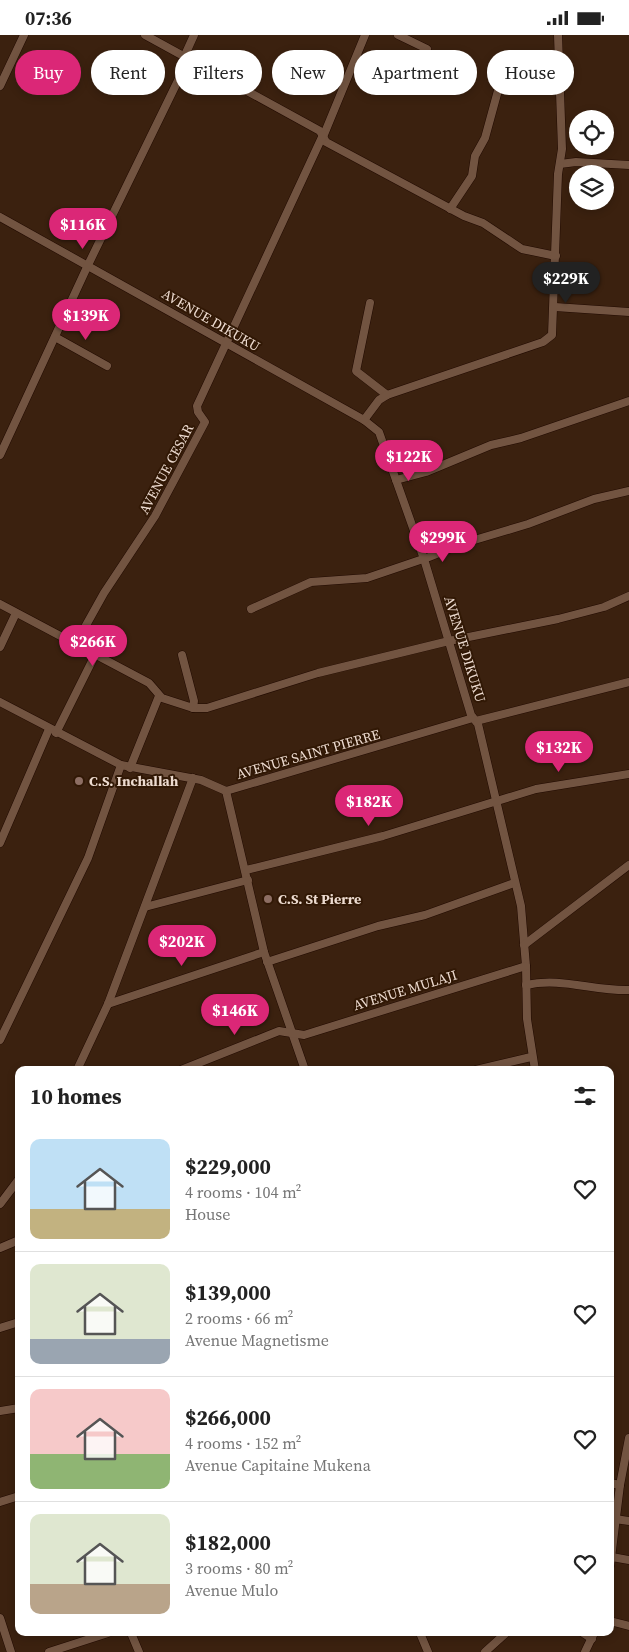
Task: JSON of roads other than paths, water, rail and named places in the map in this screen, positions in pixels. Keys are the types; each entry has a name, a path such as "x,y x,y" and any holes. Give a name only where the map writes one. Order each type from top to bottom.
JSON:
{"street":[{"path":"0,86 24,35"},
{"path":"145,35 175,51"},
{"path":"189,50 194,35"},
{"name":"AVENUE CESAR","path":"75,645 104,593 156,517 206,422 198,412 197,406 323,136 365,35"},
{"path":"398,35 427,49"},
{"path":"364,420 379,400 387,395 543,342 553,333 562,149 558,35"},
{"path":"0,455 175,82"},
{"path":"255,95 320,131 326,142 450,209 483,223 522,249 556,256"},
{"path":"450,209 472,176 476,154 485,138 497,95"},
{"path":"560,163 629,165"},
{"name":"AVENUE DIKUKU","path":"0,217 364,420 379,432 424,559 474,719 496,800 514,883 521,906 533,1066"},
{"path":"370,303 356,371 387,395"},
{"path":"555,307 629,312"},
{"path":"55,337 107,365"},
{"path":"396,480 426,472 491,445 521,438 583,415 629,401"},
{"path":"251,609 316,580 350,581 367,578 453,547 528,524 587,501 629,491"},
{"path":"0,604 149,683 159,696 193,708 208,708 318,673 449,641 583,613 629,596"},
{"path":"0,647 16,613"},
{"path":"0,843 53,731 95,655"},
{"path":"182,655 194,698 193,708"},
{"name":"AVENUE SAINT PIERRE","path":"304,1066 264,952 226,791 474,719 629,682"},
{"path":"130,768 159,696"},
{"path":"0,702 121,765 193,778 226,791"},
{"path":"0,1040 88,858 121,765"},
{"path":"246,870 383,835 496,800 566,783 629,775"},
{"path":"80,1066 108,1004 193,778"},
{"path":"524,945 629,865"},
{"path":"145,907 248,880"},
{"path":"267,961 378,926 425,915 514,883"},
{"path":"108,1004 264,952"},
{"name":"AVENUE MULAJI","path":"191,1066 279,1031 304,1035 526,966"},
{"path":"526,985 546,981 629,990"},
{"path":"493,1066 531,1057"},
{"path":"0,1204 15,1184"},
{"path":"0,1247 15,1241"},
{"path":"0,1328 15,1323"},
{"path":"0,1411 15,1409"},
{"path":"614,1532 620,1485 627,1465 629,1438"},
{"path":"614,1484 620,1485"},
{"path":"0,1502 15,1497"},
{"path":"615,1519 629,1521"},
{"path":"614,1557 629,1560"},
{"path":"0,1618 10,1652"},
{"path":"614,1622 629,1626"},
{"path":"49,1652 99,1636"},
{"path":"132,1636 139,1652"},
{"path":"421,1636 428,1652"},
{"path":"485,1652 503,1636"},
{"path":"585,1652 593,1636"},
{"path":"493,1645 499,1652"}],"place":[{"name":"C.S. Inchallah","path":"79,781"},
{"name":"C.S. St Pierre","path":"268,899"}]}
